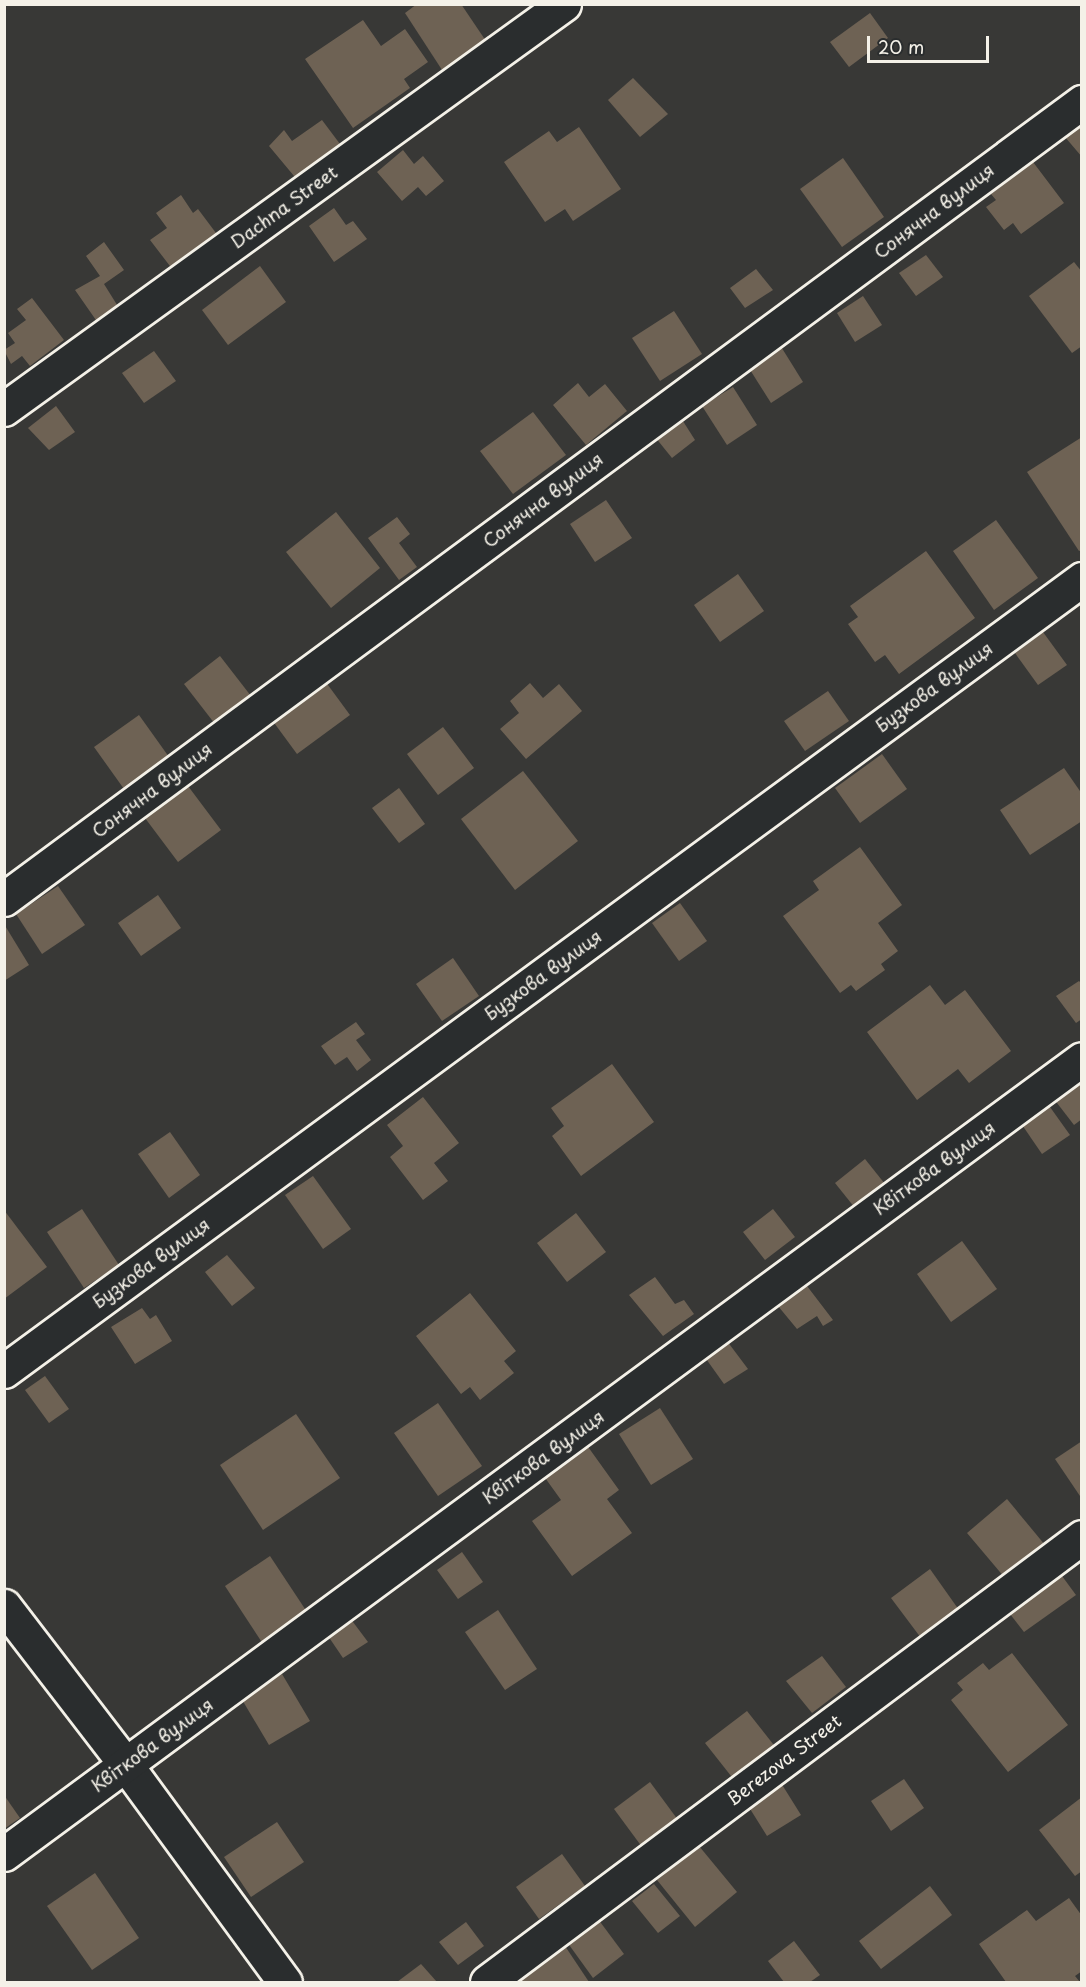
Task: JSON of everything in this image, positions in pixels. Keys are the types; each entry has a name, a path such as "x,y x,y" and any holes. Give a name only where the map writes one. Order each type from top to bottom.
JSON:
{"street":[{"name":"Dachna Street","path":"4,408 564,4"},
{"name":"Сонячна вулиця","path":"4,899 1082,102"},
{"name":"Бузкова вулиця","path":"4,1371 1082,579"},
{"name":"Квіткова вулиця","path":"4,1854 1082,1059"},
{"name":"Berezova Street","path":"487,1983 1082,1537"},
{"path":"4,1606 126,1765 285,1983"}],"building":[{"path":"417,4 461,4 488,44 444,73 405,13"},
{"path":"870,13 888,38 849,67 830,42"},
{"path":"363,20 381,46 405,29 428,62 404,79 410,88 353,128 305,59"},
{"path":"633,78 668,114 640,137 608,100"},
{"path":"322,120 346,152 299,182 269,146 284,130 292,141"},
{"path":"1082,124 1082,157 1065,137"},
{"path":"579,127 621,189 573,221 565,209 545,222 504,162 549,131 557,142"},
{"path":"403,150 414,164 423,156 444,181 426,196 418,187 402,201 377,172"},
{"path":"843,158 884,217 842,247 800,189"},
{"path":"1033,162 1064,203 1021,234 1013,223 1004,230 986,207 996,200 991,194"},
{"path":"181,195 193,213 198,209 219,237 173,270 150,240 167,228 156,213"},
{"path":"334,208 346,225 353,221 367,239 334,262 309,226"},
{"path":"104,242 124,270 104,284 119,308 98,323 75,290 100,276 86,256"},
{"path":"926,255 943,277 916,296 899,273"},
{"path":"1074,262 1082,272 1082,346 1072,353 1029,296"},
{"path":"260,266 286,302 228,345 202,310"},
{"path":"756,269 773,290 745,308 730,288"},
{"path":"863,296 882,325 855,342 837,313"},
{"path":"32,298 64,340 30,366 22,356 11,364 4,350 15,343 8,333 26,320 17,309"},
{"path":"674,311 702,354 660,381 632,338"},
{"path":"775,337 803,382 771,403 742,357"},
{"path":"154,351 176,381 144,403 122,373"},
{"path":"578,383 589,397 605,384 627,411 586,445 553,405"},
{"path":"733,387 757,425 727,445 702,406"},
{"path":"56,406 75,432 49,450 28,428"},
{"path":"533,412 566,455 513,494 480,451"},
{"path":"681,418 695,440 672,458 655,437"},
{"path":"1082,437 1082,550 1079,551 1027,472"},
{"path":"606,500 632,538 595,562 570,524"},
{"path":"336,512 380,568 331,608 286,552"},
{"path":"397,517 410,534 399,543 417,567 399,580 368,538"},
{"path":"996,520 1038,578 994,610 953,551"},
{"path":"926,551 975,618 899,674 885,655 875,662 848,624 858,617 850,606"},
{"path":"738,574 764,611 720,642 694,605"},
{"path":"1043,632 1067,665 1038,685 1015,653"},
{"path":"220,656 251,696 215,724 184,684"},
{"path":"325,681 350,715 297,754 272,720"},
{"path":"530,683 543,698 559,684 582,711 526,759 500,729 519,713 510,701"},
{"path":"828,691 849,721 805,751 784,721"},
{"path":"139,715 169,757 124,789 94,747"},
{"path":"443,727 474,768 438,795 407,754"},
{"path":"882,754 907,789 860,823 835,788"},
{"path":"1064,768 1082,794 1082,821 1030,855 1000,810"},
{"path":"523,771 578,841 515,890 461,819"},
{"path":"185,782 221,830 178,862 142,814"},
{"path":"399,788 425,824 399,843 372,808"},
{"path":"860,847 902,905 878,923 898,951 881,964 885,970 856,991 851,985 840,993 783,916 819,890 813,881"},
{"path":"58,886 85,925 42,954 16,914"},
{"path":"158,895 181,928 141,956 118,923"},
{"path":"680,903 707,941 679,961 652,923"},
{"path":"4,924 29,965 4,981"},
{"path":"453,958 479,996 442,1021 416,984"},
{"path":"1079,981 1082,984 1082,1019 1076,1023 1056,996"},
{"path":"930,985 945,1005 965,990 1011,1051 969,1083 958,1069 917,1100 867,1032"},
{"path":"356,1022 365,1034 356,1040 371,1060 357,1071 347,1057 335,1065 321,1046"},
{"path":"1082,1063 1082,1119 1074,1125 1047,1090"},
{"path":"612,1064 654,1122 581,1176 552,1136 564,1126 551,1108"},
{"path":"423,1097 459,1143 434,1163 448,1181 423,1200 390,1157 403,1146 387,1125"},
{"path":"1045,1100 1070,1135 1042,1154 1018,1119"},
{"path":"170,1132 200,1175 169,1198 138,1154"},
{"path":"865,1159 885,1184 855,1208 835,1183"},
{"path":"313,1176 351,1229 323,1249 285,1195"},
{"path":"82,1209 119,1265 84,1288 47,1232"},
{"path":"773,1209 795,1237 765,1260 743,1232"},
{"path":"4,1210 47,1267 4,1299"},
{"path":"576,1213 606,1252 567,1282 537,1243"},
{"path":"962,1241 997,1289 951,1322 917,1274"},
{"path":"227,1255 255,1288 232,1306 205,1272"},
{"path":"655,1277 675,1304 684,1300 694,1314 663,1336 629,1295"},
{"path":"807,1286 833,1320 823,1326 817,1316 797,1329 778,1306"},
{"path":"470,1293 516,1351 504,1361 514,1373 480,1400 470,1387 461,1394 416,1336"},
{"path":"142,1308 150,1319 156,1315 172,1341 135,1364 111,1327"},
{"path":"727,1341 748,1369 724,1384 704,1356"},
{"path":"45,1376 69,1409 49,1423 25,1390"},
{"path":"438,1403 482,1466 438,1496 394,1433"},
{"path":"660,1408 693,1459 651,1485 619,1434"},
{"path":"296,1414 340,1478 263,1530 220,1465"},
{"path":"1082,1441 1082,1499 1055,1459"},
{"path":"586,1444 619,1490 607,1499 632,1533 572,1576 532,1521 561,1500 543,1475"},
{"path":"1007,1499 1045,1545 1005,1578 967,1533"},
{"path":"462,1552 483,1582 458,1599 437,1570"},
{"path":"270,1556 309,1615 263,1644 225,1586"},
{"path":"930,1569 959,1610 921,1638 891,1598"},
{"path":"1062,1576 1076,1595 1024,1632 1010,1614"},
{"path":"498,1610 537,1669 505,1690 465,1632"},
{"path":"350,1618 368,1642 343,1658 326,1633"},
{"path":"1012,1653 1068,1725 1008,1772 951,1700 963,1690 957,1683 983,1663 989,1670"},
{"path":"822,1656 846,1687 812,1713 786,1681"},
{"path":"282,1674 310,1721 269,1745 241,1698"},
{"path":"747,1711 777,1749 735,1781 705,1743"},
{"path":"904,1779 924,1808 891,1831 871,1801"},
{"path":"650,1782 681,1824 645,1851 614,1809"},
{"path":"781,1783 801,1815 767,1836 747,1804"},
{"path":"4,1795 20,1818 4,1829"},
{"path":"1082,1797 1082,1871 1075,1876 1039,1830"},
{"path":"277,1822 304,1862 251,1897 224,1857"},
{"path":"699,1846 737,1892 695,1927 657,1880"},
{"path":"562,1854 585,1886 539,1919 516,1887"},
{"path":"95,1873 139,1938 92,1970 47,1906"},
{"path":"654,1884 680,1916 658,1933 632,1901"},
{"path":"930,1886 952,1915 881,1969 859,1941"},
{"path":"1069,1898 1082,1916 1082,1971 1075,1976 1080,1982 1006,1982 979,1944 1027,1910 1036,1921"},
{"path":"598,1919 624,1954 593,1978 567,1942"},
{"path":"466,1922 484,1946 458,1965 439,1942"},
{"path":"794,1941 820,1975 810,1982 784,1982 768,1961"},
{"path":"565,1946 589,1982 517,1982 515,1980"},
{"path":"421,1964 437,1982 397,1982"}]}
